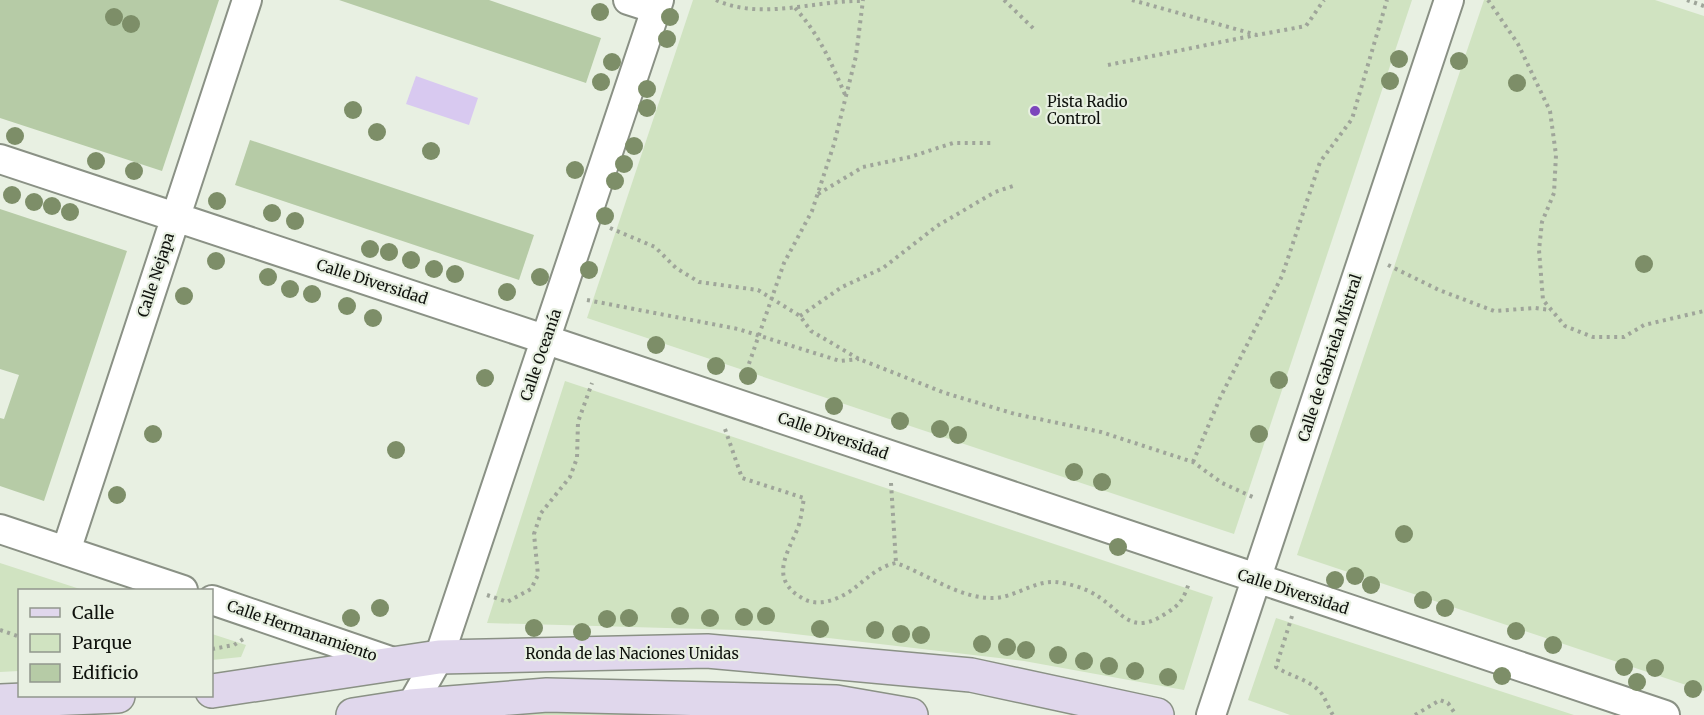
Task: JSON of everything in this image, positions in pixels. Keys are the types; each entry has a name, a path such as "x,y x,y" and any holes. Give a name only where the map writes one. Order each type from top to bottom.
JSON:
{"street":[{"name":"Calle Nejapa","path":"66,551 247,0"},
{"path":"628,0 658,5"},
{"name":"Calle de Gabriela Mistral","path":"1211,715 1449,0"},
{"name":"Calle Oceanía","path":"411,705 439,657 658,5"},
{"name":"Calle Diversidad","path":"0,159 547,339 1665,715"},
{"path":"0,529 177,589"},
{"name":"Calle Hermanamiento","path":"213,600 393,662"},
{"name":"Ronda de las Naciones Unidas","path":"213,691 393,662 439,657 512,653 718,652 971,675 1157,715"},
{"path":"353,715 411,705 547,695 836,702 911,715"},
{"path":"0,701 94,697"}],"path":[{"path":"716,0 754,9 794,7 838,0 862,0 856,56 834,144 812,211 784,263 743,379"},
{"path":"1004,0 1035,30"},
{"path":"1132,0 1257,35"},
{"path":"1108,65 1306,26 1324,0"},
{"path":"1193,462 1220,398 1282,276 1320,162 1352,119 1387,0"},
{"path":"1488,0 1518,44 1550,111 1556,155 1554,193 1542,222 1539,250 1543,300 1565,326 1593,337 1624,337 1644,325 1704,311"},
{"path":"1687,0 1704,6"},
{"path":"794,7 812,26 829,56 846,97"},
{"path":"818,194 863,167 910,157 953,143 994,143"},
{"path":"800,316 842,287 884,268 937,226 995,192 1013,186"},
{"path":"610,228 656,248 676,268 699,282 758,290 800,316 811,331 859,359 945,393 1015,414 1101,432 1193,462 1222,483 1259,500"},
{"path":"1385,263 1420,282 1494,311 1535,308 1551,310"},
{"path":"586,299 738,329 840,361 859,359"},
{"path":"484,594 507,602 531,589 538,575 534,534 542,513 570,477 577,458 578,422 592,385"},
{"path":"725,429 742,478 804,498 798,528 785,554 783,578 791,591 811,603 827,602 848,592 883,566 896,563 972,596 993,598 1011,596 1032,585 1055,582 1071,585 1096,595 1119,617 1135,622 1156,620 1182,603 1190,579"},
{"path":"891,482 896,563"},
{"path":"1293,612 1276,667 1292,677 1309,681 1322,695 1333,715"},
{"path":"0,630 18,636"},
{"path":"213,649 234,645 253,633"},
{"path":"1415,715 1440,700 1448,703 1456,715"}],"green space":[{"path":"693,0 1412,0 1234,534 587,318"},
{"path":"1484,0 1655,0 1704,16 1704,691 1297,555"},
{"path":"565,381 1213,597 1184,690 1024,661 769,631 487,623"},
{"path":"0,563 80,589 18,589 18,671 0,672"},
{"path":"1276,618 1574,715 1290,715 1248,700"},
{"path":"213,634 246,645 241,657 213,660"},
{"path":"608,708 803,715 456,715"}],"shaded area":[{"path":"416,76 478,98 469,125 406,104"}],"building":[{"path":"0,0 219,0 162,171 0,118"},
{"path":"339,0 489,0 601,38 586,83"},
{"path":"250,140 534,235 519,280 235,185"},
{"path":"0,209 127,251 44,501 0,486 0,418 4,419 19,375 0,369"}],"place":[{"name":"Pista Radio Control","path":"1035,111"}]}
